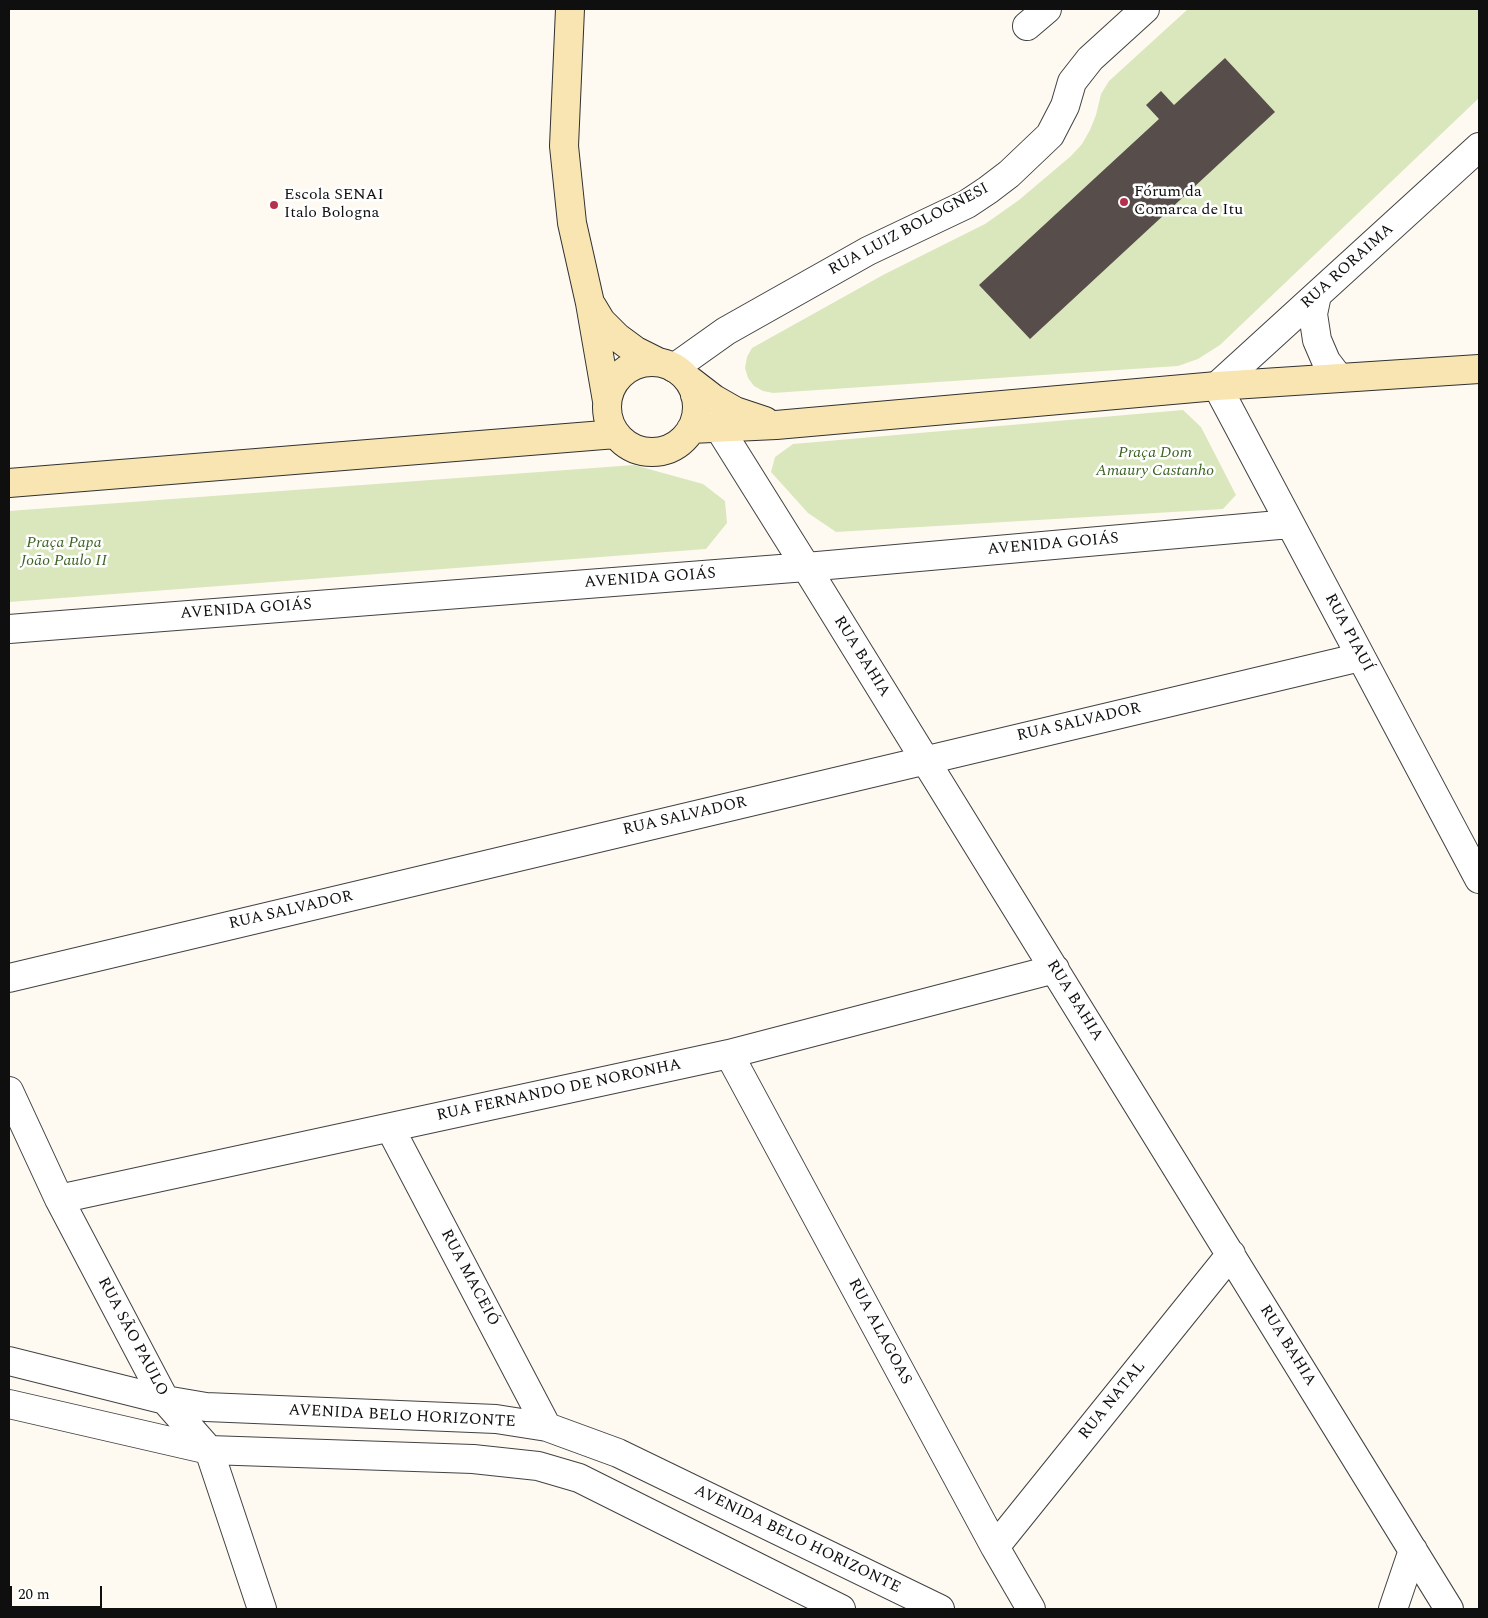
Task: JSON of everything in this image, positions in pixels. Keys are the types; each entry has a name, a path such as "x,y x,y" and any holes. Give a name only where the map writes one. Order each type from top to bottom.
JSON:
{"street":[{"path":"570,9 564,146 572,223 590,303 607,401 608,418 616,434 629,446 646,452 664,450 679,443 691,429 697,413 679,376 640,363 624,371 612,384 607,401"},
{"name":"RUA LUIZ BOLOGNESI","path":"679,376 726,331 868,251 967,204 1010,174 1050,135 1065,106 1072,82 1090,59 1145,9"},
{"name":"RUA RORAIMA","path":"1217,386 1479,146"},
{"path":"1317,295 1313,314 1317,340 1326,361 1339,378"},
{"path":"590,303 601,321 617,337 636,351 735,411 776,425"},
{"path":"691,429 776,425 1217,386 1479,369"},
{"name":"RUA BAHIA","path":"679,376 719,428 806,567 1449,1609"},
{"name":"RUA PIAUÍ","path":"1217,386 1479,879"},
{"path":"9,483 616,434"},
{"name":"AVENIDA GOIÁS","path":"9,628 806,567 1290,524"},
{"name":"RUA SALVADOR","path":"9,978 1361,657"},
{"name":"RUA FERNANDO DE NORONHA","path":"59,1199 729,1054 1055,969"},
{"name":"RUA ALAGOAS","path":"729,1054 1030,1609"},
{"name":"RUA SÃO PAULO","path":"9,1092 59,1199 165,1400 209,1450 262,1609"},
{"name":"RUA MACEIÓ","path":"390,1128 547,1427"},
{"name":"RUA NATAL","path":"995,1547 1231,1254"},
{"name":"AVENIDA BELO HORIZONTE","path":"9,1361 165,1400 206,1406 496,1420 547,1427 618,1453 940,1609"},
{"path":"9,1404 209,1450 463,1459 538,1466 579,1478 842,1609"},
{"path":"496,1420 500,1462"},
{"path":"579,1478 590,1442"},
{"path":"1394,1609 1413,1550"},
{"path":"1009,1609 1013,1578"}],"green space":[{"path":"1188,9 1479,9 1479,98 1220,345 1198,359 1178,366 773,393 763,391 754,386 748,378 745,368 747,357 752,348 883,275 985,224 1019,200 1071,156 1082,144 1090,130 1101,94 1109,81"},
{"name":"Praça Dom Amaury Castanho","path":"1183,410 1201,427 1236,495 1223,509 836,532 808,513 771,472 775,457 793,444"},
{"name":"Praça Papa João Paulo II","path":"634,465 703,484 725,501 727,523 706,549 9,602 9,511"}],"building":[{"name":"Fórum da Comarca de Itu","path":"1225,58 1275,112 1030,339 979,285 1159,119 1146,105 1161,91 1174,105"}],"place":[{"name":"Fórum da Comarca de Itu","path":"1124,202"},
{"name":"Escola SENAI Italo Bologna","path":"274,205"}]}
